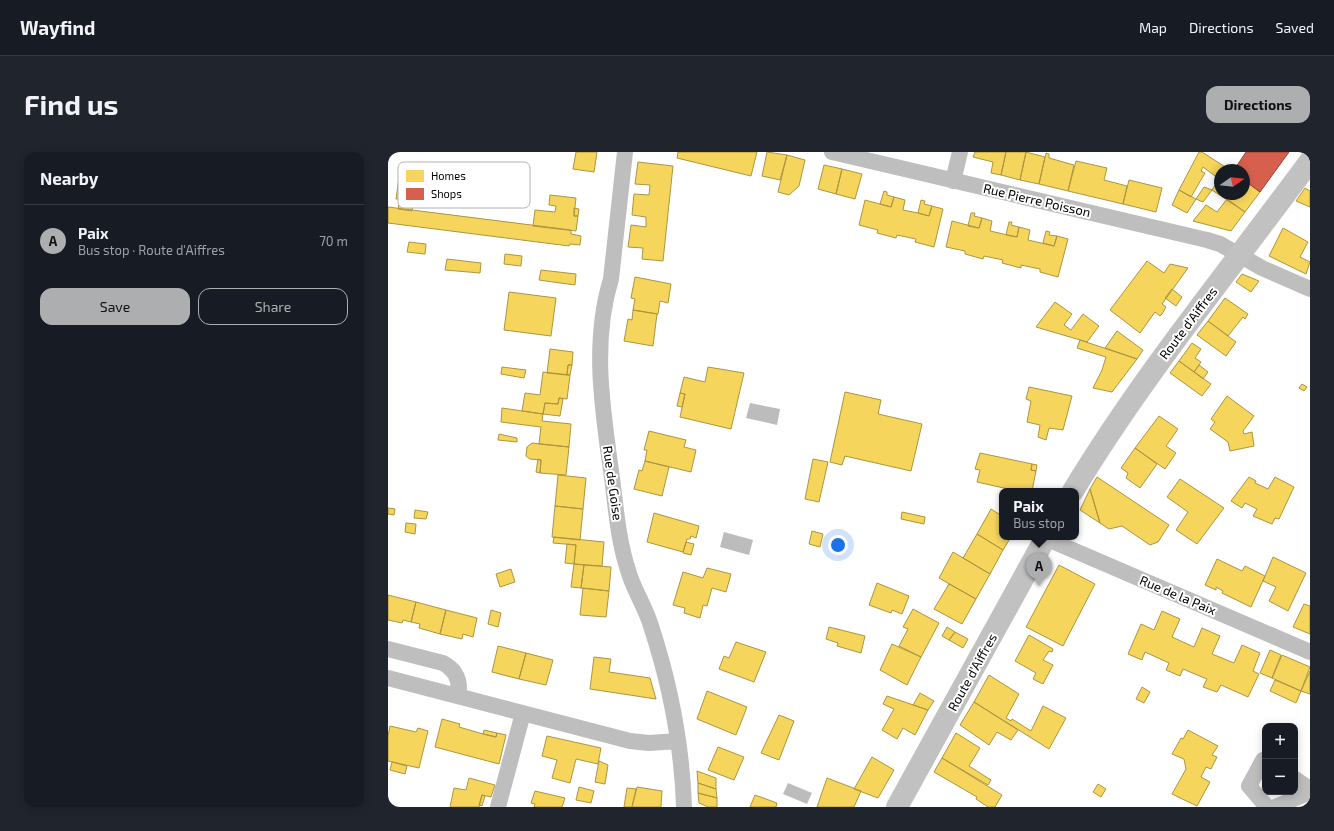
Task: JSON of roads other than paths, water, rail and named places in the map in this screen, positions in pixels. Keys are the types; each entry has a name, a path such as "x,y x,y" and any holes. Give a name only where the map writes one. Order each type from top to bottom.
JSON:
{"main road":[{"name":"Route d'Aiffres","path":"1075,488 1098,449 1138,390 1310,161"},
{"name":"Route d'Aiffres","path":"897,807 1044,540"}],"street":[{"name":"Rue de Goise","path":"625,152 610,279 600,324 599,356 604,419 621,545 628,571 651,625 671,699 683,777 684,807"},
{"name":"Rue Pierre Poisson","path":"832,152 1207,240 1220,244 1262,268 1310,289"},
{"path":"953,181 960,152"},
{"name":"Rue de la Paix","path":"1050,540 1310,652"},
{"path":"388,649 443,663 450,667 455,672 460,687 458,696"},
{"path":"388,678 630,741 648,743 678,742"},
{"path":"498,807 523,713"},
{"path":"1262,762 1249,786 1267,807"},
{"path":"1298,781 1310,789"},
{"path":"1275,807 1310,792"}],"place":[{"name":"Paix","path":"1039,586"}]}
